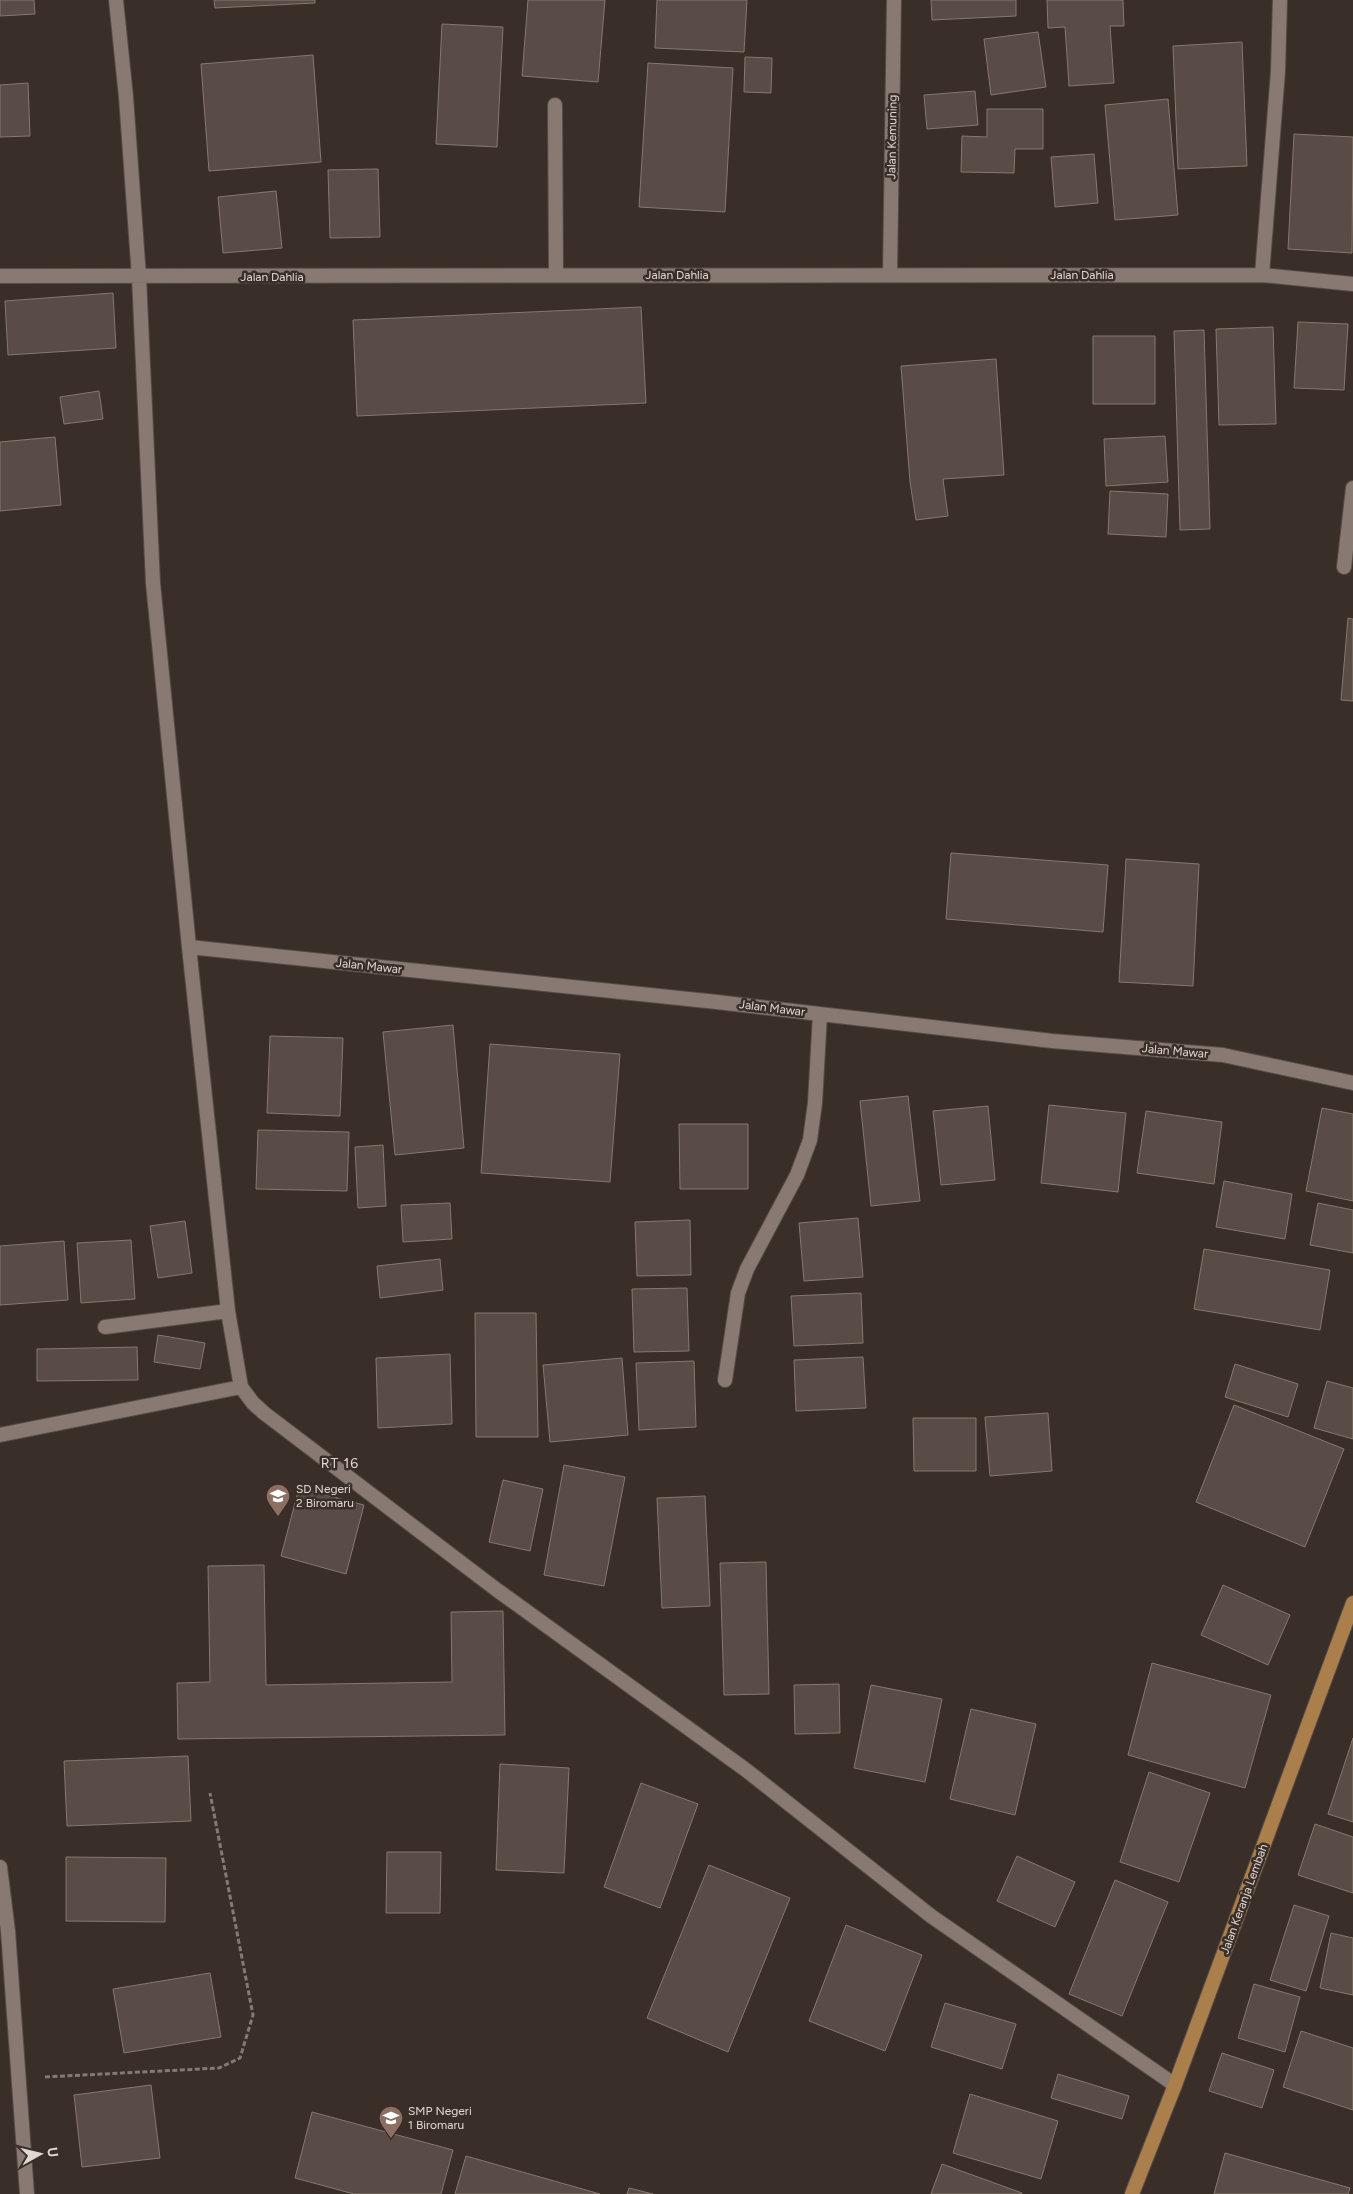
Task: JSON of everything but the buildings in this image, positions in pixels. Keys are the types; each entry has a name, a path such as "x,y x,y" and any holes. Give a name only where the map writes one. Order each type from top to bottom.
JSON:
{"main road":[{"name":"Jalan Keranja Lembah","path":"1132,2194 1175,2085 1353,1604"}],"street":[{"path":"116,0 126,97 139,277 153,583 228,1311 241,1387 253,1403 264,1413 497,1590 746,1770 931,1916 1175,2085"},
{"name":"Jalan Kemuning","path":"890,274 894,0"},
{"path":"1262,275 1278,71 1280,0"},
{"path":"555,105 556,275"},
{"name":"Jalan Dahlia","path":"0,276 1262,275 1353,284"},
{"path":"1344,567 1353,488"},
{"name":"Jalan Mawar","path":"189,947 1052,1040 1223,1055 1353,1083"},
{"path":"725,1380 738,1293 748,1269 798,1175 810,1140 815,1103 820,1014"},
{"path":"105,1327 228,1311"},
{"path":"0,1435 241,1387"},
{"path":"0,1867 8,1931 27,2194"}],"path":[{"path":"19,2078 219,2068 240,2058 253,2015 210,1792"}],"place":[{"name":"SD Negeri 2 Biromaru","path":"278,1517"},
{"name":"SMP Negeri 1 Biromaru","path":"391,2139"}],"district":[{"name":"RT 16","path":"340,1463"}]}
